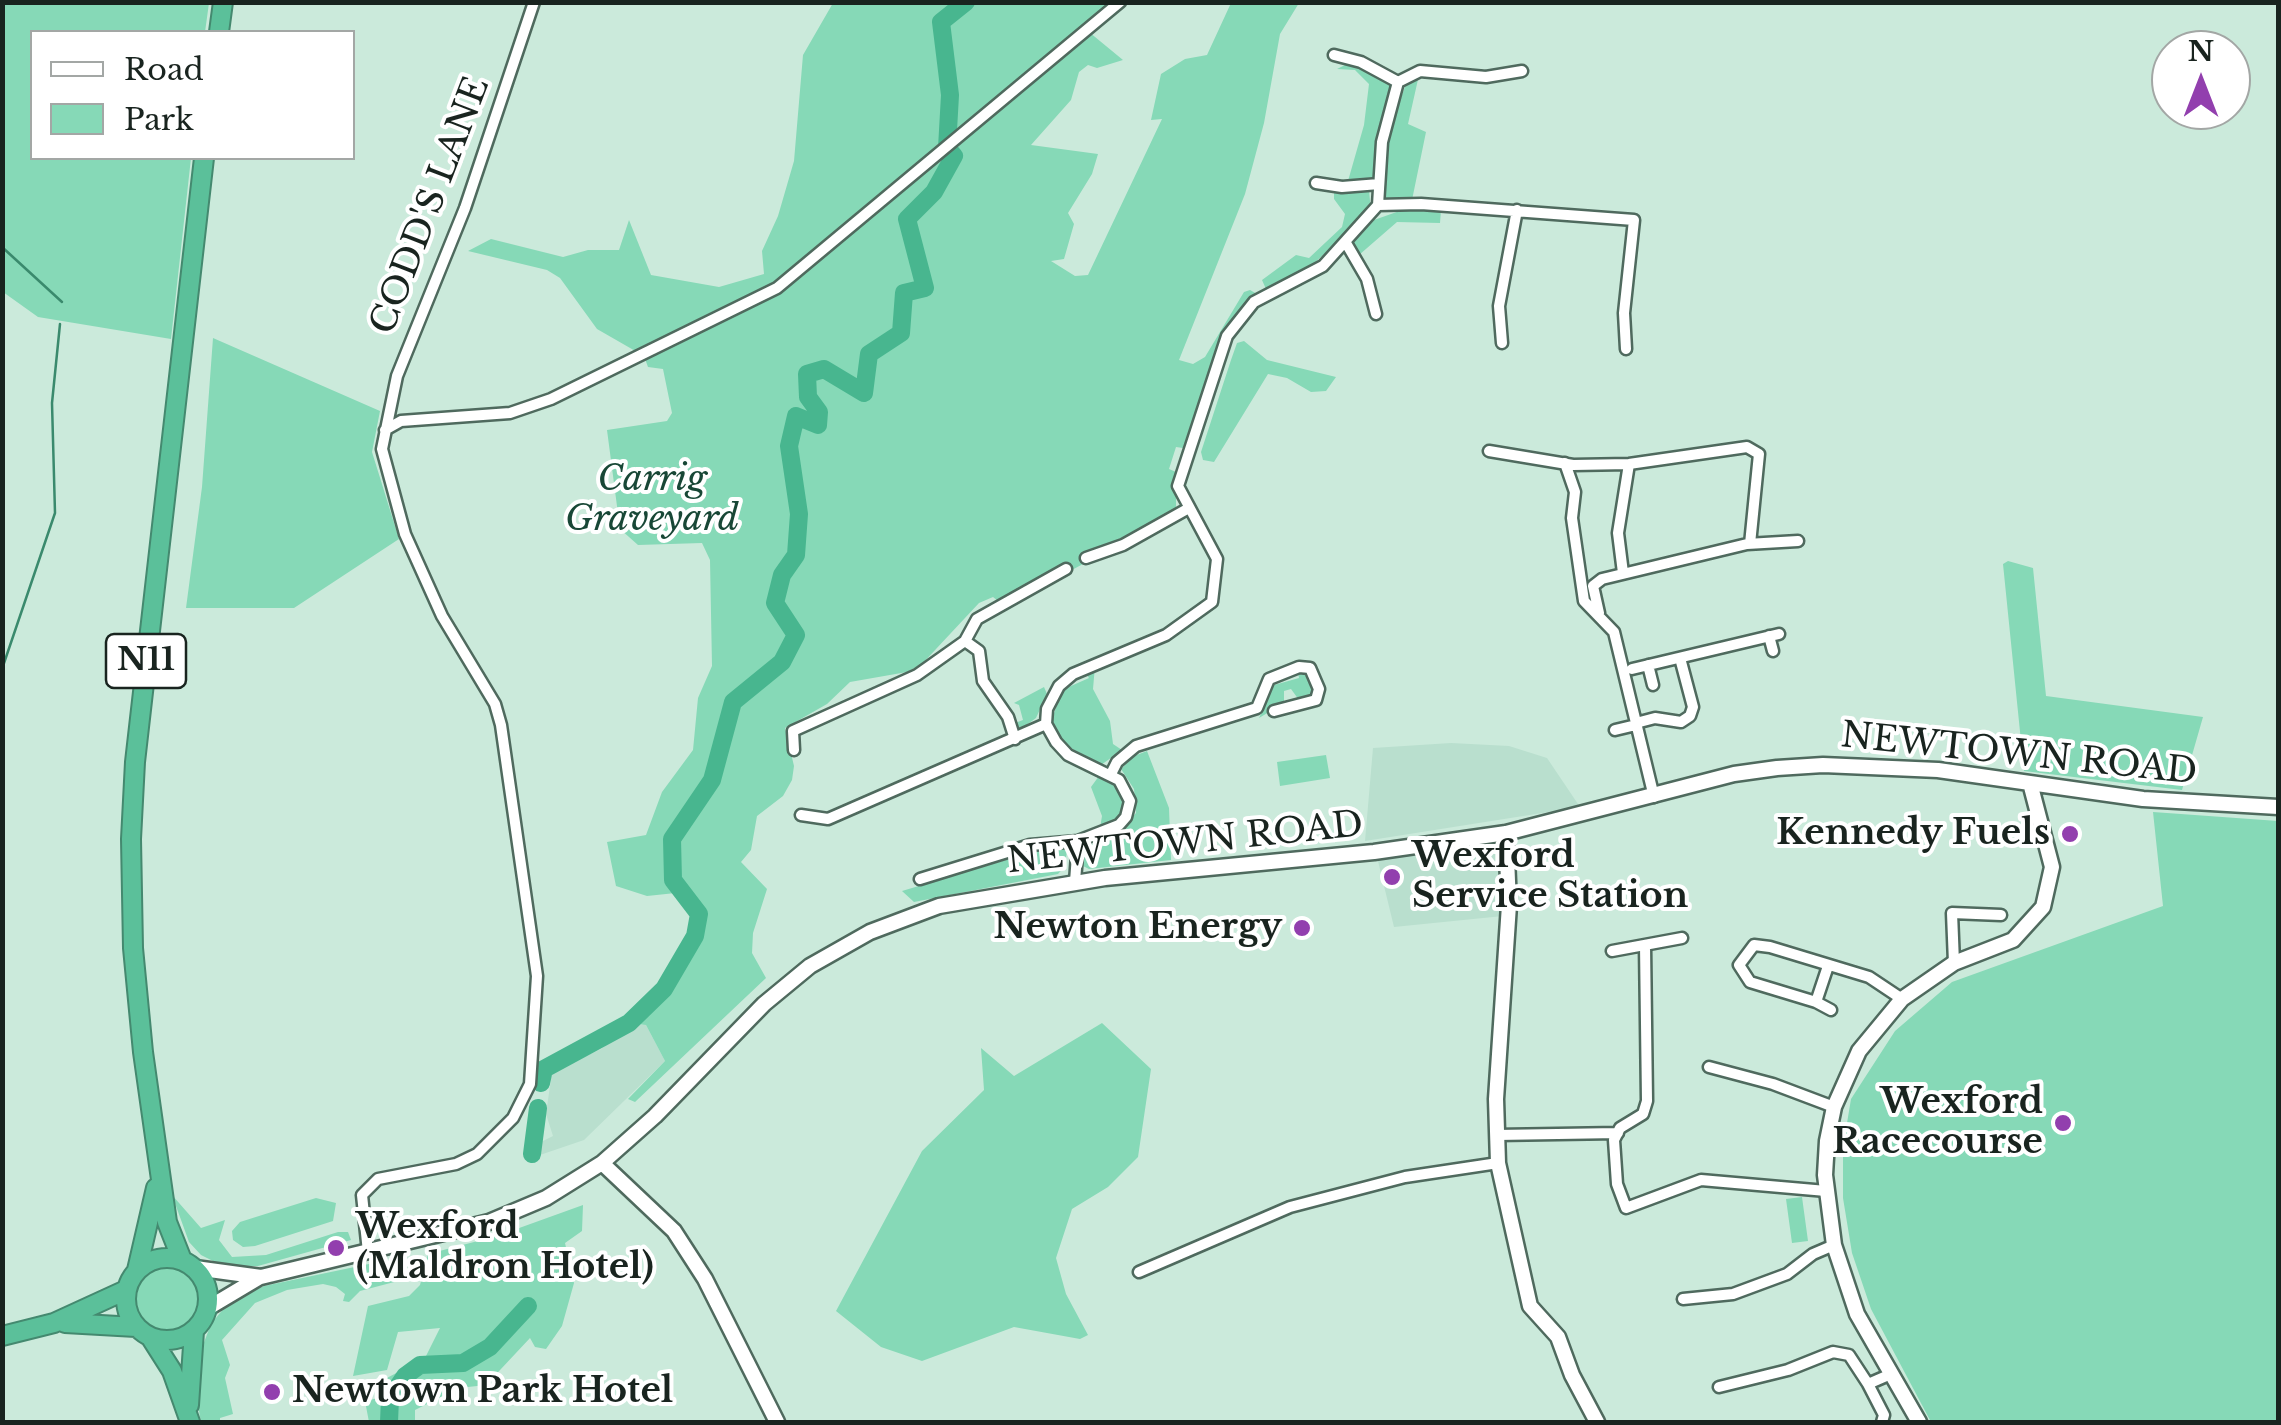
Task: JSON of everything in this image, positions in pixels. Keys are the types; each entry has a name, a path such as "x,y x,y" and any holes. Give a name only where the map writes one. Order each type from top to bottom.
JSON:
{"highway":[{"path":"219,30 223,2"},
{"name":"N11","path":"188,1264 167,1222 159,1166 133,948 131,839 135,762 204,160"},
{"name":"N11","path":"137,1270 150,1224 159,1166"},
{"path":"158,1258 188,1264 207,1288 208,1308 194,1330 188,1365 190,1420 172,1370 127,1310 126,1290 137,1270 158,1258"},
{"path":"2,1336 54,1323 126,1290"},
{"path":"54,1323 144,1332 170,1340 194,1330"}],"main road":[{"name":"NEWTOWN ROAD","path":"208,1308 260,1277 489,1222 546,1198 602,1163 655,1116 764,1004 842,947 939,906 1075,882 1223,864 1374,852 1506,833 1734,774 1823,765 1938,770 2143,799 2278,807"},
{"path":"1918,1422 1857,1314 1834,1245 1826,1191 1827,1141 1834,1108 1859,1051 1902,1000 1954,963 2013,940 2043,908 2052,867 2030,783"},
{"path":"1506,833 1509,905 1498,1164 1530,1306 1558,1337 1572,1376 1597,1422"},
{"path":"602,1163 674,1231 705,1278 777,1422"},
{"name":"NEWTOWN ROAD","path":"188,1264 260,1277"}],"street":[{"name":"CODD'S LANE","path":"368,1252 362,1195 378,1179 456,1164 477,1154 513,1118 530,1084 537,976 501,724 495,704 442,616 405,534 384,467 385,430 397,376 464,208 534,2"},
{"path":"385,430 401,421 510,413 551,399 778,288 1120,2"},
{"path":"1334,55 1361,62 1398,82"},
{"path":"920,879 1030,846 1078,841 1111,829 1126,817 1129,794 1111,774 1068,755 1046,724 1047,708 1059,686 1073,674 1166,634 1212,602 1217,559 1178,486 1227,336 1243,311 1264,295 1302,280 1346,243 1378,205 1382,142 1398,82 1420,71 1486,77 1522,70"},
{"path":"1316,182 1342,187 1379,184"},
{"path":"1378,205 1517,210 1634,220 1624,312 1626,348"},
{"path":"1502,344 1500,306 1517,210"},
{"path":"1346,243 1367,279 1376,314"},
{"path":"1489,451 1565,463 1629,464 1693,456 1727,446 1747,447 1759,454 1750,544"},
{"path":"1565,463 1575,492 1572,518 1584,601 1614,632 1628,669 1636,724 1654,797"},
{"path":"1623,573 1618,533 1629,464"},
{"path":"1086,558 1124,545 1189,508"},
{"path":"1602,618 1593,586 1602,578 1750,544 1798,541"},
{"path":"794,750 792,731 918,676 965,641 976,619 1066,569"},
{"path":"1610,672 1774,635 1773,651"},
{"path":"965,641 976,645 983,681 1008,716 1014,739"},
{"path":"1615,730 1654,718 1682,722 1690,716 1692,707 1680,658"},
{"path":"1648,666 1653,685"},
{"path":"1111,774 1116,762 1136,746 1257,708 1269,679 1299,667 1310,668 1320,695 1310,703 1274,711"},
{"path":"1287,693 1291,707"},
{"path":"801,815 828,818 1046,724"},
{"path":"1075,882 1078,841"},
{"path":"1951,900 1954,963"},
{"path":"1952,913 2000,915"},
{"path":"1612,951 1682,938"},
{"path":"1498,1135 1618,1133 1643,1114 1647,1101 1645,945"},
{"path":"1830,1010 1750,982 1740,965 1754,945 1869,977 1902,1000"},
{"path":"1816,1002 1828,966"},
{"path":"1709,1067 1773,1084 1834,1108"},
{"path":"1618,1133 1617,1184 1626,1208 1701,1180 1826,1191"},
{"path":"1138,1272 1290,1207 1405,1178 1498,1164"},
{"path":"1683,1299 1733,1294 1787,1274 1813,1254 1834,1245"},
{"path":"1719,1387 1788,1370 1833,1352 1848,1355 1868,1384 1884,1416 1882,1422"},
{"path":"1868,1384 1890,1374"}],"shaded area":[{"path":"1451,743 1509,746 1547,758 1580,807 1365,841 1373,748"},
{"path":"1489,841 1499,844 1502,854 1503,916 1394,927 1377,857"},
{"path":"632,1024 646,1025 665,1061 584,1140 540,1155 537,1144 553,1136 546,1114 552,1072 601,1049"}],"green space":[{"path":"3,2 209,3 205,30 30,30 30,160 191,160 171,339 38,317 3,292"},
{"name":"Carrig Graveyard","path":"966,2 941,22 950,95 947,140 1089,32 1123,60 1097,68 1088,65 1079,72 1071,100 1031,145 1098,154 1092,174 1068,213 1074,224 1064,259 1051,261 1075,276 1088,275 1162,119 1151,120 1161,74 1185,59 1207,55 1231,3 1299,3 1280,34 1264,123 1245,194 1179,360 1193,364 1205,357 1244,292 1257,294 1227,326 1183,448 1176,447 1169,469 1176,472 1176,511 1080,556 1083,564 1070,571 1066,564 998,601 993,597 979,603 922,664 907,672 850,682 827,704 785,728 794,766 792,780 783,796 757,816 751,850 741,862 767,889 753,933 752,953 766,978 635,1102 628,1099 665,1061 646,1025 629,1023 678,969 699,914 685,892 647,896 616,886 607,842 646,835 662,792 693,750 698,698 712,666 710,560 702,543 638,545 620,529 607,430 667,421 672,413 663,369 648,367 644,356 597,329 560,278 547,270 468,251 491,239 563,257 588,250 619,250 629,220 651,275 719,287 764,274 762,251 778,216 794,161 803,55 833,3"},
{"path":"977,3 1111,3 1104,13 955,131 947,24"},
{"path":"1351,62 1394,85 1381,123 1373,179 1348,181 1364,125 1369,84 1355,70 1337,69"},
{"path":"1419,75 1408,124 1426,132 1412,200 1388,202 1383,198 1388,134 1406,84"},
{"path":"1369,190 1371,212 1302,274 1266,289 1262,280 1296,255 1309,258 1342,227 1345,214 1334,199 1334,191"},
{"path":"1408,208 1441,210 1440,223 1397,222 1359,255 1352,243 1374,220"},
{"path":"213,338 380,411 372,452 399,539 294,608 186,608 202,487"},
{"path":"1244,341 1267,360 1336,377 1326,391 1311,392 1287,378 1268,374 1214,462 1203,460 1201,452 1231,360 1237,343"},
{"path":"2008,561 2033,568 2046,696 2203,717 2182,790 2024,771 2003,564"},
{"path":"1095,666 1093,689 1110,721 1113,744 1122,750 1101,765 1065,745 1051,722 1062,690 1089,678 1085,672"},
{"path":"1298,672 1308,674 1315,689 1311,697 1299,700 1291,689 1284,691 1284,703 1259,718 1268,700 1267,687 1299,678"},
{"path":"1044,687 1047,694 1036,718 1021,729 1015,723 1023,720 1019,705 1014,703"},
{"path":"1147,751 1169,808 1171,860 1089,869 1083,866 1083,848 1119,832 1136,813 1134,789 1121,769 1134,756"},
{"path":"1326,755 1330,778 1280,786 1277,762"},
{"path":"1099,776 1119,787 1126,805 1117,820 1100,828 1102,816 1091,787"},
{"name":"Wexford Racecourse","path":"2153,812 2278,821 2278,1422 1931,1422 1871,1309 1852,1253 1843,1198 1843,1147 1851,1099 1895,1031 1952,982 2163,906"},
{"path":"1056,845 1067,850 1065,866 1058,874 914,902 902,891"},
{"path":"1102,1023 1151,1069 1138,1157 1108,1187 1072,1209 1056,1258 1066,1294 1088,1335 1080,1339 1014,1327 922,1361 881,1347 836,1311 922,1151 984,1090 981,1048 1014,1076"},
{"path":"172,1195 201,1228 225,1220 219,1240 232,1257 266,1255 338,1232 348,1232 351,1240 258,1266 223,1266 201,1255 189,1242"},
{"path":"1802,1197 1808,1241 1792,1243 1786,1199"},
{"path":"316,1198 336,1203 333,1221 255,1246 243,1247 233,1240 232,1231 240,1222"},
{"path":"583,1205 582,1231 565,1243 574,1283 562,1326 546,1349 535,1347 530,1338 486,1385 459,1388 415,1410 415,1422 369,1422 365,1401 383,1397 383,1380 425,1358 440,1328 398,1332 387,1370 353,1376 368,1306 409,1296 420,1285 428,1254 497,1236"},
{"path":"388,1260 400,1264 398,1281 360,1291 349,1302 343,1301 345,1294 336,1287 323,1284 287,1290 255,1303 222,1340 230,1365 225,1378 233,1414 220,1418 220,1422 201,1422 197,1400 200,1353 211,1324 229,1302 264,1286"},
{"path":"166,1263 180,1265 191,1273 199,1284 199,1312 191,1323 180,1331 166,1333 152,1331 141,1323 133,1312 131,1298 133,1284 141,1273 152,1265"}],"waterway":[{"path":"541,1083 544,1069 629,1023 664,989 695,936 699,914 673,880 672,839 712,780 733,702 782,662 796,635 775,603 782,575 796,555 799,514 789,446 796,416 818,425 819,412 808,397 807,374 824,369 864,393 869,354 901,333 904,293 925,288 907,219 934,192 954,156 947,148 950,95 941,22 966,2"},
{"path":"2,247 62,302"},
{"path":"2,669 55,513 52,403 60,324"},
{"path":"532,1154 538,1108"},
{"path":"389,1422 390,1398 405,1376 420,1365 463,1363 490,1347 528,1306"}],"place":[{"name":"Kennedy Fuels","path":"2070,834"},
{"name":"Wexford Service Station","path":"1392,877"},
{"name":"Newton Energy","path":"1302,928"},
{"name":"Wexford Racecourse","path":"2063,1123"},
{"name":"Wexford (Maldron Hotel)","path":"336,1248"},
{"name":"Newtown Park Hotel","path":"272,1392"}]}
